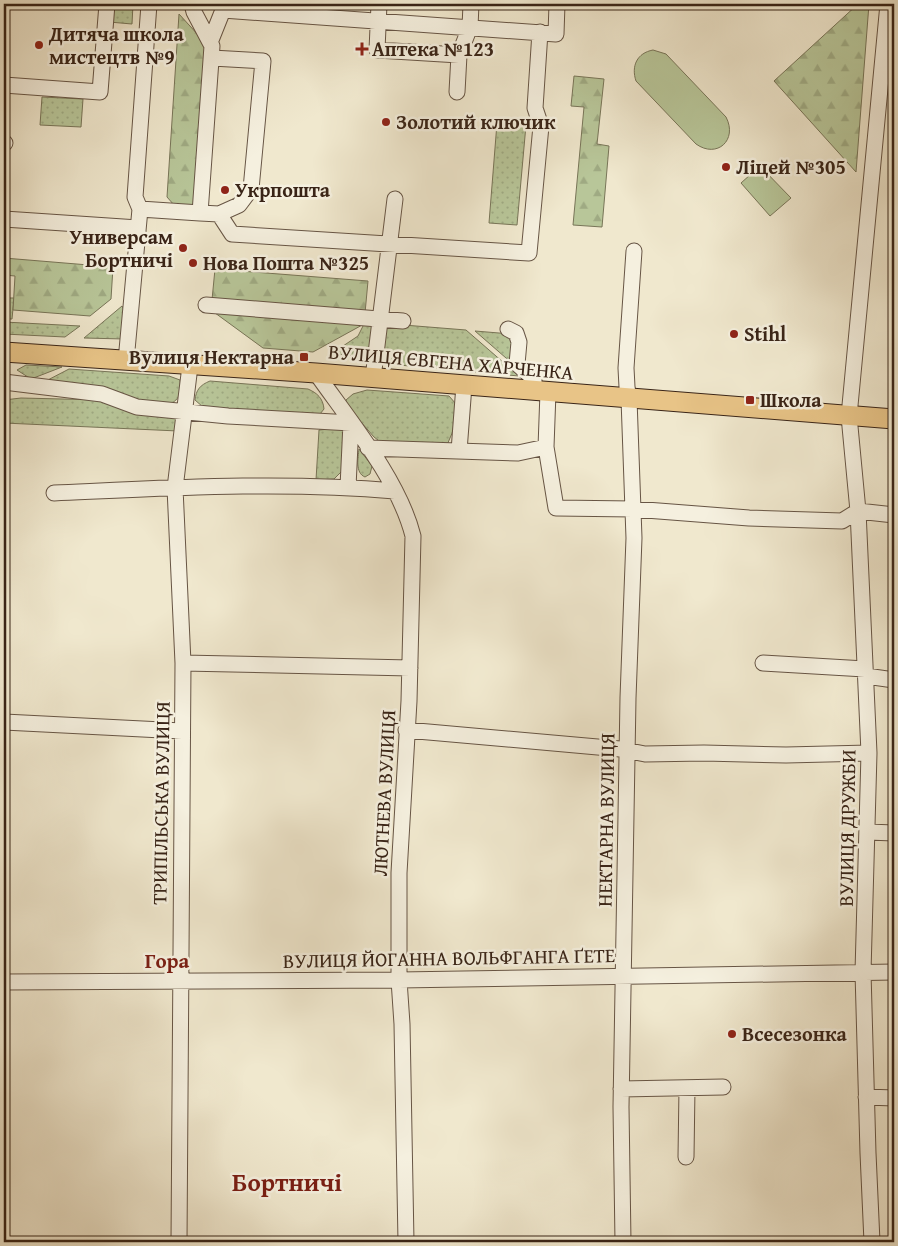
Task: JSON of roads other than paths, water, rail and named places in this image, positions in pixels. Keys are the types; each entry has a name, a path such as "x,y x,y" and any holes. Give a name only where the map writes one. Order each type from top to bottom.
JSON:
{"main road":[{"name":"ВУЛИЦЯ ЄВГЕНА ХАРЧЕНКА","path":"4,352 126,362 316,373 894,419"}],"street":[{"path":"4,85 100,92 107,4"},
{"path":"126,362 140,209 135,197 149,4"},
{"path":"192,4 194,12 211,40 212,46 200,212"},
{"path":"379,4 377,50 459,55"},
{"path":"457,92 459,55 470,28 471,4"},
{"path":"211,40 224,10 556,34 557,4"},
{"name":"ВУЛИЦЯ ДРУЖБИ","path":"872,1242 863,972 869,753 858,511 849,416 888,4"},
{"path":"219,214 232,234 529,253 541,126 536,108 540,32"},
{"path":"140,209 219,214 239,205 251,189 263,62 212,58"},
{"path":"373,378 395,199"},
{"path":"4,219 138,228"},
{"name":"НЕКТАРНА ВУЛИЦЯ","path":"623,1242 621,1089 627,751 634,538 629,399 626,368 634,251"},
{"path":"206,305 403,321"},
{"path":"508,329 516,333 519,342 517,364 534,379 541,391 546,447 556,508 633,509 749,518 842,521 858,511 894,515"},
{"name":"ТРИПІЛЬСЬКА ВУЛИЦЯ","path":"179,1242 179,981 183,663 175,488 190,366"},
{"name":"ЛЮТНЕВА ВУЛИЦЯ","path":"316,373 395,491 409,519 413,536 410,668 399,873 399,980 402,1024 406,1242"},
{"path":"4,382 102,394 136,407 351,423 348,487"},
{"path":"458,451 464,385"},
{"path":"368,448 518,453 546,447"},
{"path":"54,493 254,486 348,487 395,491"},
{"path":"183,663 410,668"},
{"path":"763,663 866,673 894,680"},
{"path":"4,722 182,731"},
{"path":"406,730 620,749 645,754 786,755 869,753"},
{"path":"868,832 894,832"},
{"name":"ВУЛИЦЯ ЙОГАННА ВОЛЬФГАНГА ҐЕТЕ","path":"4,982 399,980 894,972"},
{"path":"621,1089 723,1087"},
{"path":"686,1157 687,1088"},
{"path":"866,1096 894,1098"}],"place":[{"name":"Дитяча школа мистецтв №9","path":"39,45"},
{"name":"Аптека №123","path":"362,49"},
{"name":"Золотий ключик","path":"386,122"},
{"name":"Ліцей №305","path":"726,167"},
{"name":"Укрпошта","path":"225,190"},
{"name":"Универсам Бортничі","path":"183,248"},
{"name":"Нова Пошта №325","path":"193,263"},
{"name":"Stihl","path":"734,334"},
{"name":"Вулиця Нектарна","path":"304,357"},
{"name":"Школа","path":"750,400"},
{"name":"Всесезонка","path":"732,1034"}],"district":[{"name":"Гора","path":"167,961"},
{"name":"Бортничі","path":"287,1182"}]}
